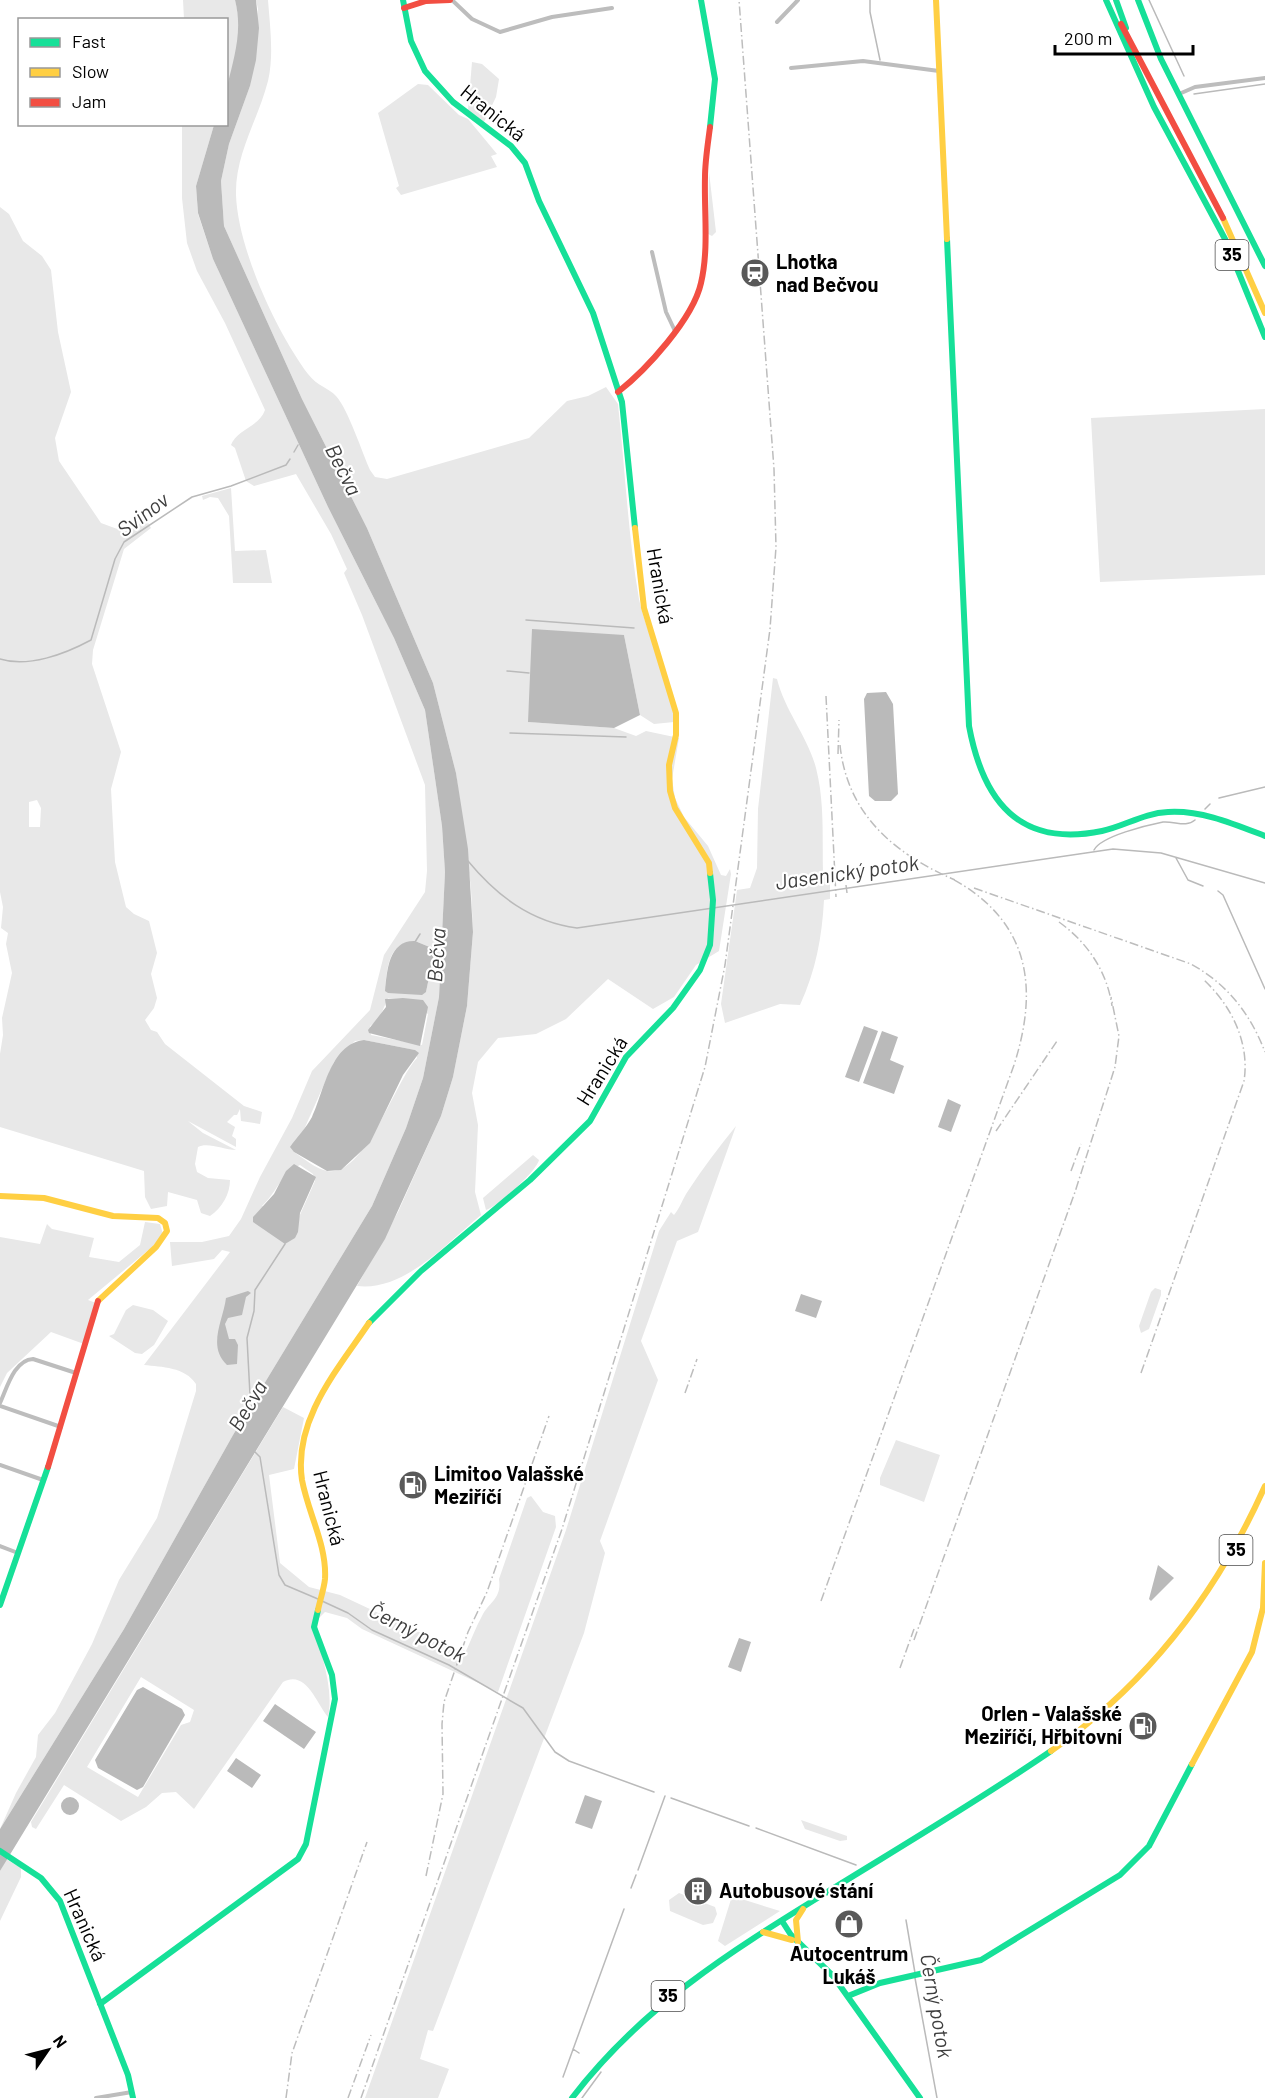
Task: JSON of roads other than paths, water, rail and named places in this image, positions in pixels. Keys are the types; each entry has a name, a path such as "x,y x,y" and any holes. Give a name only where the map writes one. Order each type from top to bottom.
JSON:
{"main road":[{"name":"Hranická","path":"100,2004 289,1868 303,1850 335,1704 332,1675 315,1635 314,1622 325,1580 324,1558 304,1492 301,1472 306,1431 317,1401 373,1316 421,1271 530,1180 590,1121 631,1052 667,1015 700,970 710,945 714,886 709,863 675,808 670,791 669,765 676,735 676,713 644,608 618,392 593,313 539,201 525,163 511,146 459,107 432,80 416,54 403,0"},
{"path":"404,8 426,1 451,0"},
{"path":"618,392 638,376 675,331 690,308 701,284 705,244 705,176 715,80 700,0"},
{"path":"936,0 969,726 978,772 994,799 1018,820 1034,828 1068,836 1103,831 1149,815 1167,812 1200,814 1265,836"},
{"name":"35","path":"1108,0 1233,236 1265,313"},
{"name":"35","path":"1108,0 1154,107 1225,239 1265,337"},
{"name":"35","path":"1116,0 1143,66"},
{"path":"1138,0 1153,41 1265,266"},
{"path":"0,1196 26,1199 45,1198 113,1216 158,1218 166,1227 165,1235 110,1287 98,1302 61,1427 0,1605"},
{"name":"35","path":"572,2098 589,2073 617,2041 655,2006 763,1932 1047,1754 1123,1695 1164,1652 1207,1597 1243,1535 1265,1486"},
{"path":"848,1996 875,1983 959,1968 981,1960 1120,1875 1144,1853 1164,1822 1252,1652 1263,1608 1265,1563"},
{"name":"Hranická","path":"0,1851 45,1881 60,1901 133,2095"},
{"path":"799,1943 796,1920 806,1906"},
{"path":"782,1921 799,1943 828,1970 920,2098"},
{"path":"763,1932 780,1935 799,1943"}],"street":[{"path":"451,0 472,19 500,32 552,18 612,8"},
{"path":"777,22 798,0"},
{"path":"791,68 864,61 940,71"},
{"path":"1179,94 1195,87 1265,78"},
{"path":"652,252 666,312 675,331"},
{"path":"61,1427 0,1404 15,1370 26,1360 33,1359 76,1374"},
{"path":"0,1466 43,1480"},
{"path":"0,1546 18,1552"},
{"path":"96,2098 133,2095"}],"waterway":[{"path":"870,0 870,12 880,60"},
{"path":"1149,0 1184,76"},
{"path":"1194,94 1265,84"},
{"name":"Svinov","path":"294,452 298,445"},
{"name":"Svinov","path":"0,659 34,661 58,655 91,640 115,559 124,542 192,497 231,486 286,465 290,459"},
{"path":"526,620 634,628"},
{"path":"507,671 529,673"},
{"path":"510,733 626,737"},
{"path":"1219,798 1265,787"},
{"path":"1205,809 1210,804"},
{"path":"1094,850 1106,840 1136,828 1163,822 1184,824 1195,820"},
{"name":"Jasenický potok","path":"468,861 479,874 516,905 545,920 577,928 1113,849 1161,853 1265,883"},
{"path":"1176,858 1188,880 1203,886"},
{"path":"1218,891 1223,895 1265,989"},
{"name":"Bečva","path":"415,942 420,934"},
{"name":"Bečva","path":"250,1395 247,1338 254,1311 255,1290 285,1244"},
{"name":"Černý potok","path":"254,1451 260,1457 279,1575 285,1585 318,1599"},
{"name":"Černý potok","path":"322,1601 348,1613 372,1630 449,1665 523,1708 555,1752 569,1761 654,1792"},
{"path":"638,1870 665,1796"},
{"name":"Černý potok","path":"671,1798 749,1826"},
{"name":"Černý potok","path":"756,1828 856,1865"},
{"path":"631,1888 636,1875"},
{"path":"563,2077 624,1909"},
{"name":"Černý potok","path":"906,1920 915,1973"},
{"name":"Černý potok","path":"915,1978 937,2098"},
{"path":"573,2049 579,2053"},
{"path":"582,2098 601,2072"}],"railway":[{"path":"361,2098 562,1529 705,1067 725,965 770,629 776,547 774,469 739,0"},
{"path":"826,696 836,897"},
{"path":"838,754 839,720"},
{"path":"840,745 844,770 852,792 877,829 912,858 955,880"},
{"path":"821,1601 1014,1065 1022,1035 1026,1007 1026,981 1021,956 1011,934 996,913 976,894 949,877"},
{"path":"846,885 847,893"},
{"path":"974,888 1191,964 1216,981 1236,1001 1252,1025 1265,1052"},
{"path":"1059,922 1087,948 1094,958 1106,981 1112,1006"},
{"path":"1141,1373 1244,1081 1244,1052 1236,1025 1222,1000 1203,979"},
{"path":"914,1640 1075,1192 1115,1067 1119,1036 1111,997"},
{"path":"996,1131 1057,1041"},
{"path":"1071,1171 1081,1144"},
{"path":"685,1393 697,1359"},
{"path":"426,1876 443,1794 444,1702 468,1632 487,1592 549,1416"},
{"path":"900,1668 914,1629"},
{"path":"286,2098 292,2053 367,1842"},
{"path":"348,2098 371,2035"}],"place":[{"name":"Lhotka nad Bečvou","path":"755,273"},
{"name":"Limitoo Valašské Meziříčí","path":"413,1485"},
{"name":"Orlen - Valašské Meziříčí, Hřbitovní","path":"1143,1726"},
{"name":"Autobusové stání","path":"698,1891"},
{"name":"Autocentrum Lukáš","path":"849,1924"}]}
